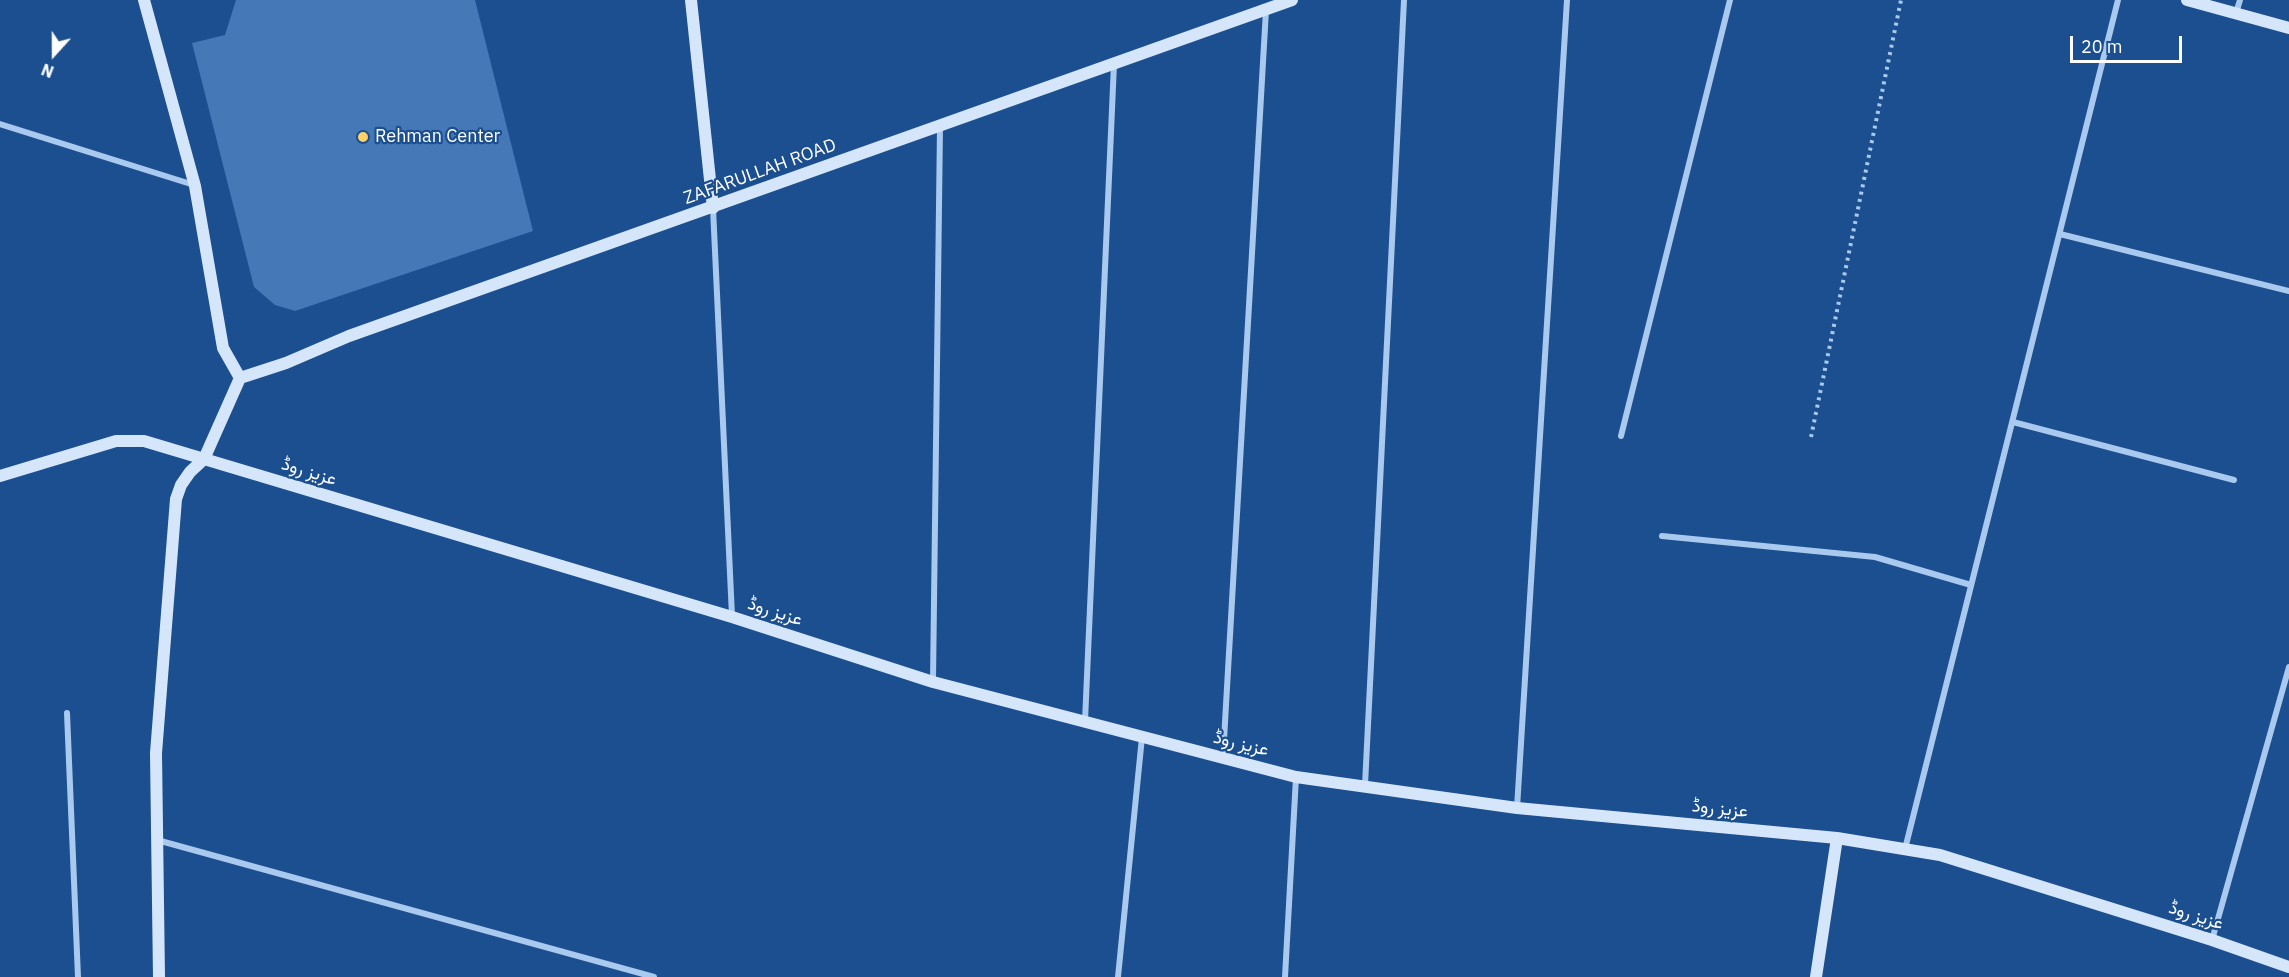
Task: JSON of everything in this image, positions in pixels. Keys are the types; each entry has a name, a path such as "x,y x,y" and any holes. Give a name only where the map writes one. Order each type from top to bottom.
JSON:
{"main road":[{"path":"144,0 195,186 223,348 240,378 204,459 190,472 181,485 176,499 156,753 159,977"},
{"path":"691,0 713,208"},
{"name":"ZAFARULLAH ROAD","path":"240,378 286,363 349,336 1292,0"},
{"path":"2187,0 2289,28"},
{"name":"عزیز روڈ","path":"0,476 116,441 144,441 732,617 933,682 1296,777 1517,808 1837,838 1940,855 2212,940 2289,967"},
{"path":"1816,977 1837,838"}],"street":[{"path":"1365,785 1404,0"},
{"path":"1517,808 1567,0"},
{"path":"1621,436 1730,0"},
{"path":"1905,849 2118,0"},
{"path":"2236,13 2240,0"},
{"path":"1223,758 1266,9"},
{"path":"1084,721 1114,64"},
{"path":"0,124 195,186"},
{"path":"933,682 940,127"},
{"path":"713,208 732,617"},
{"path":"2060,234 2289,291"},
{"path":"2013,422 2234,480"},
{"path":"1662,536 1875,557 1971,585"},
{"path":"2212,940 2289,667"},
{"path":"67,713 78,977"},
{"path":"1118,977 1142,737"},
{"path":"1285,977 1296,777"},
{"path":"157,840 654,977"}],"path":[{"path":"1811,437 1901,0"}],"building":[{"name":"Rehman Center","path":"236,0 475,0 533,231 295,311 275,305 254,287 192,43 225,35"}],"place":[{"name":"Rehman Center","path":"363,137"}]}
